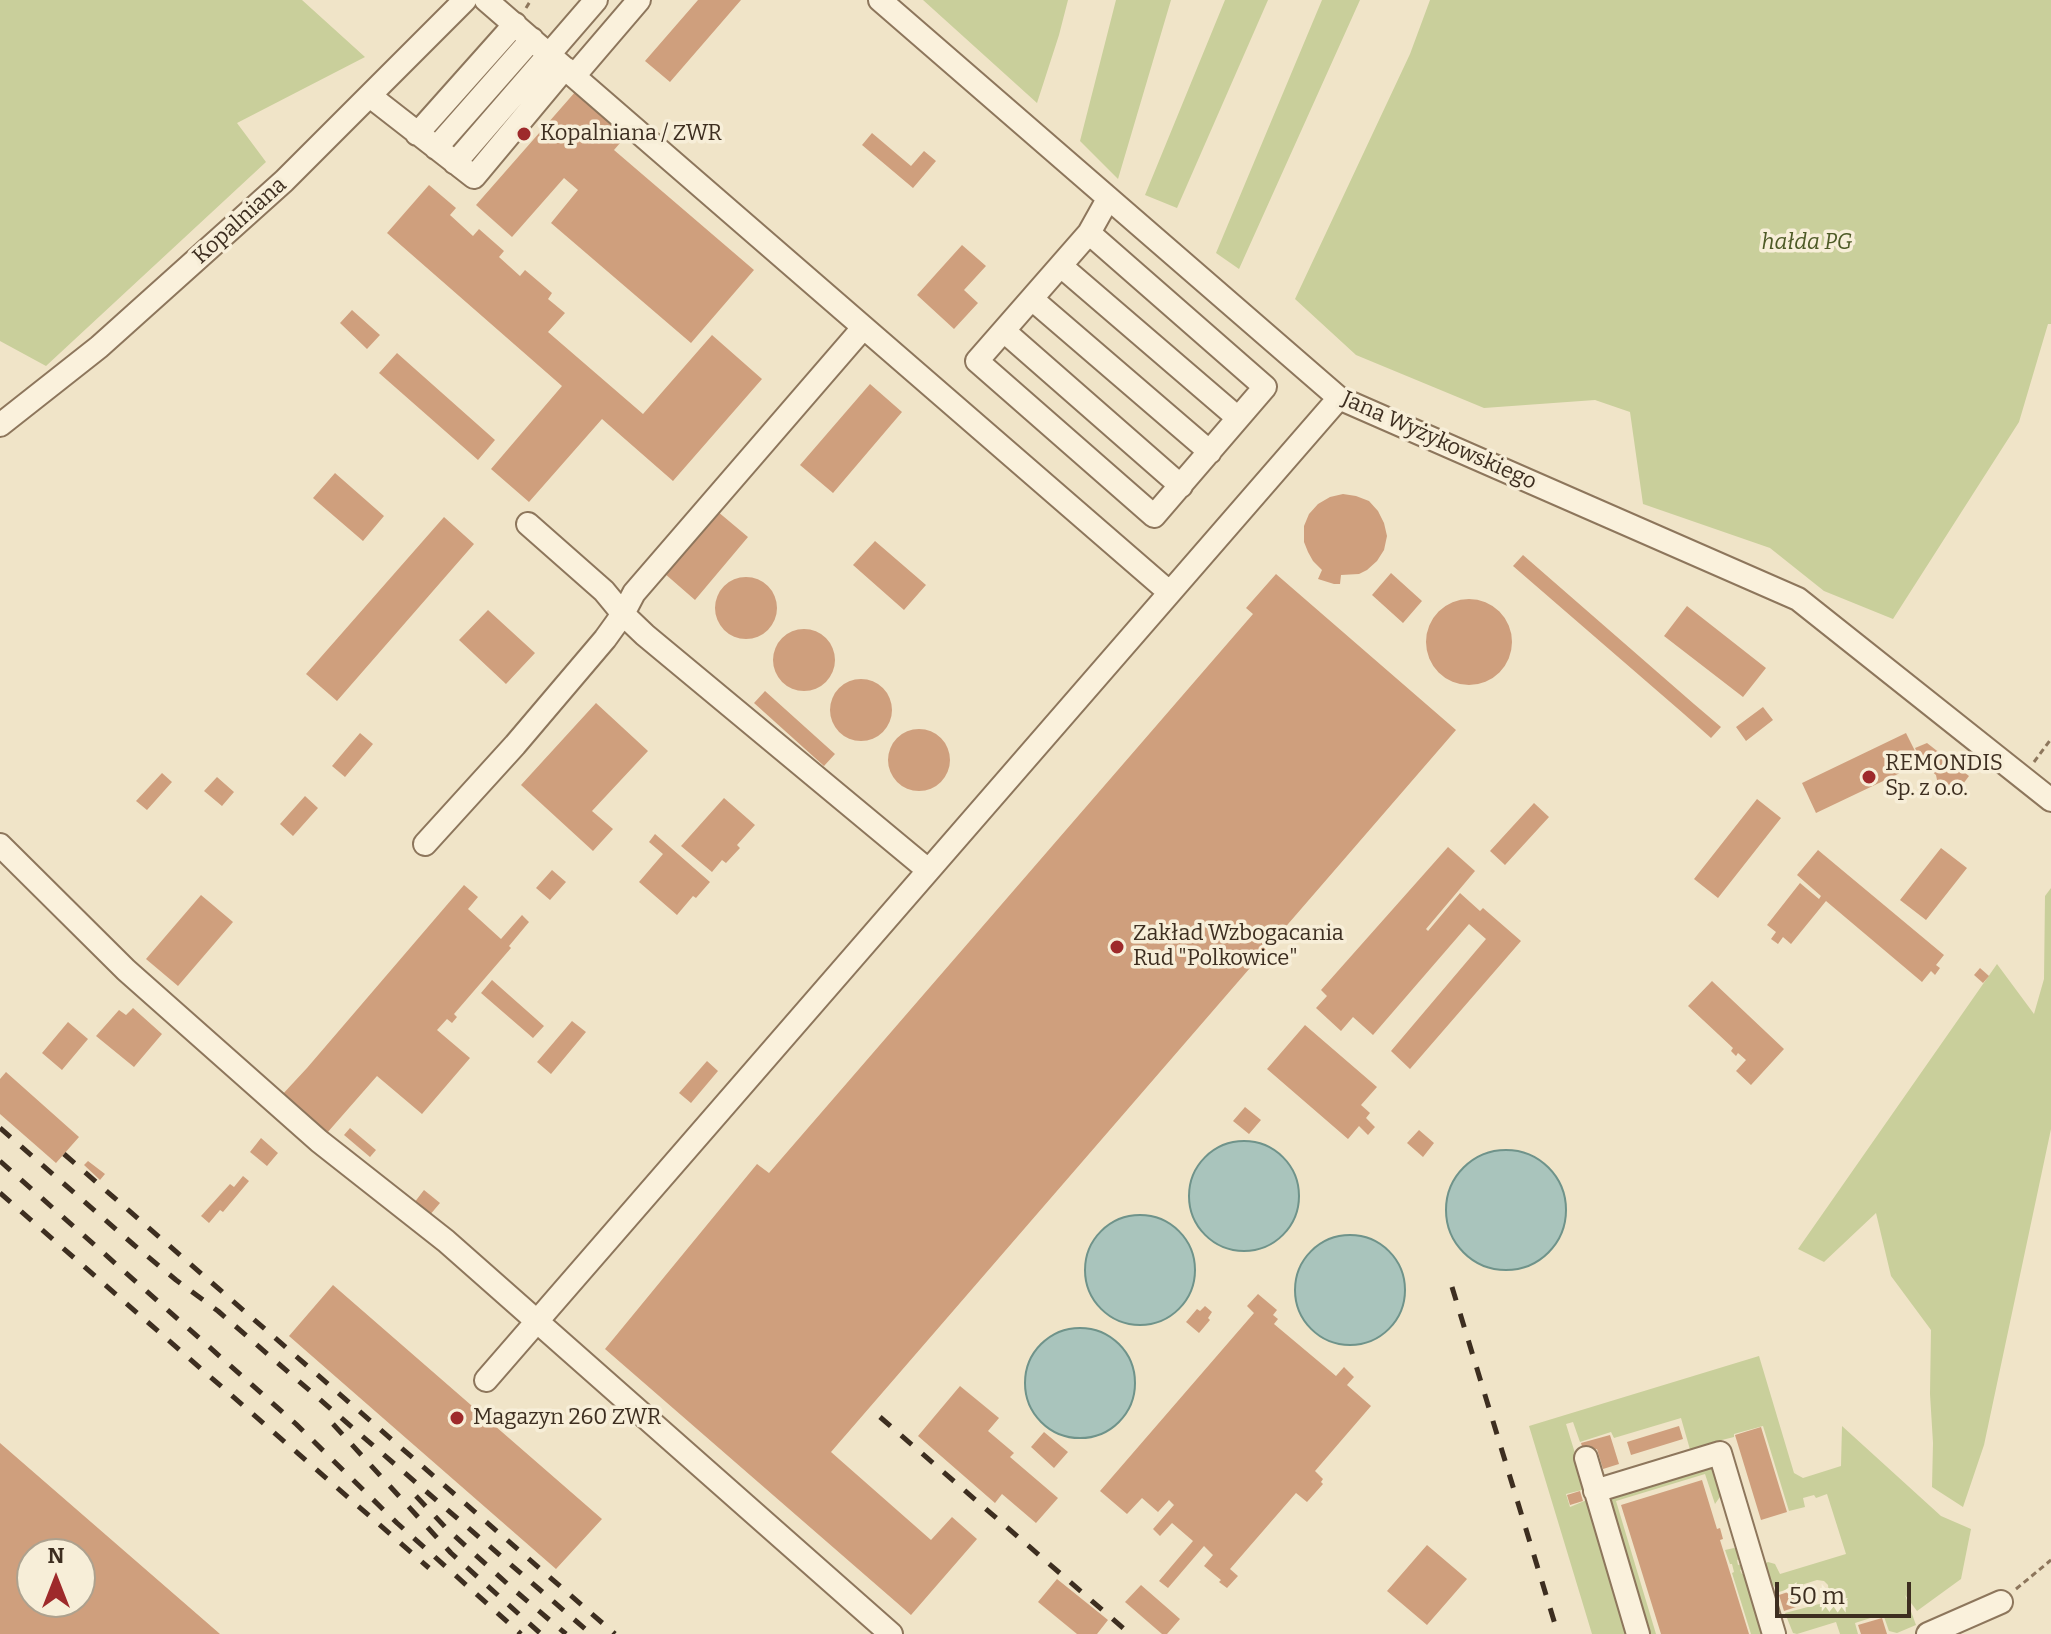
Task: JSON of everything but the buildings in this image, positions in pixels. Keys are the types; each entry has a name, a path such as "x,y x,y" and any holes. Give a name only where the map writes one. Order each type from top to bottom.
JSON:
{"street":[{"name":"Kopalniana","path":"0,425 99,347 284,181 465,0"},
{"path":"486,0 1169,592"},
{"path":"563,66 596,0"},
{"path":"370,96 474,177 563,66 639,0"},
{"name":"Jana Wyżykowskiego","path":"880,0 1339,398 1798,599 2051,800"},
{"path":"417,134 523,32"},
{"path":"436,148 523,32"},
{"path":"1089,233 1265,387 1154,516 977,361 1089,233 1108,199"},
{"path":"1061,266 1238,418"},
{"path":"1032,299 1210,452"},
{"path":"425,844 605,639 634,593 863,328"},
{"path":"1004,331 1181,486"},
{"path":"486,1380 1339,398"},
{"path":"528,524 604,591 645,635 928,870"},
{"path":"0,845 137,980 319,1141 446,1241 891,1634"},
{"path":"1595,1491 1720,1453 1774,1634"},
{"path":"1586,1458 1638,1634"},
{"path":"1928,1634 1952,1628 2001,1602"}],"path":[{"path":"2023,779 2051,739"},
{"path":"2001,1602 2051,1560"}],"green space":[{"path":"0,0 302,0 365,57 237,123 266,162 46,366 0,341"},
{"path":"923,0 1068,0 1037,103"},
{"path":"1116,0 1171,0 1118,179 1080,141"},
{"path":"1225,0 1268,0 1177,208 1145,195"},
{"path":"1322,0 1360,0 1239,269 1216,253"},
{"name":"hałda PG","path":"1430,0 2051,0 2051,324 2048,324 2019,422 1893,619 1824,591 1770,548 1643,504 1630,412 1595,400 1484,408 1356,355 1295,299 1410,54"},
{"path":"2051,888 2051,1129 1984,1445 1963,1507 1932,1487 1931,1330 1891,1276 1876,1213 1824,1262 1798,1249 1997,964 2034,1014 2044,979 2045,896"},
{"path":"1759,1356 1794,1473 1803,1478 1841,1466 1842,1426 1941,1516 1971,1529 1961,1579 1917,1611 1905,1595 1916,1625 1897,1633 1889,1631 1883,1614 1855,1623 1858,1634 1840,1634 1836,1622 1793,1633 1785,1613 1823,1603 1829,1595 1828,1585 1817,1580 1779,1592 1762,1572 1762,1565 1768,1562 1775,1564 1780,1574 1846,1554 1827,1494 1803,1498 1805,1507 1789,1511 1763,1426 1734,1434 1734,1437 1722,1440 1722,1444 1691,1453 1681,1418 1614,1438 1611,1432 1580,1442 1573,1422 1566,1424 1586,1489 1566,1494 1570,1507 1589,1499 1631,1634 1592,1634 1529,1426"},
{"path":"1704,1466 1713,1470 1720,1481 1722,1494 1715,1504 1705,1474 1616,1501 1656,1634 1644,1634 1607,1507 1617,1490"},
{"path":"1737,1549 1738,1565 1742,1564 1743,1569 1740,1570 1745,1574 1763,1634 1751,1634 1732,1564 1725,1550"}],"water":[{"path":"1244,1141 1265,1145 1283,1157 1295,1175 1299,1196 1295,1217 1283,1235 1265,1247 1244,1251 1223,1247 1205,1235 1193,1217 1189,1196 1193,1175 1205,1157 1223,1145"},
{"path":"1506,1150 1529,1155 1548,1168 1561,1187 1566,1210 1561,1233 1548,1252 1529,1265 1506,1270 1483,1265 1464,1252 1451,1233 1446,1210 1451,1187 1464,1168 1483,1155"},
{"path":"1140,1215 1161,1219 1179,1231 1191,1249 1195,1270 1191,1291 1179,1309 1161,1321 1140,1325 1119,1321 1101,1309 1089,1291 1085,1270 1089,1249 1101,1231 1119,1219"},
{"path":"1350,1235 1371,1239 1389,1251 1401,1269 1405,1290 1401,1311 1389,1329 1371,1341 1350,1345 1329,1341 1311,1329 1299,1311 1295,1290 1299,1269 1311,1251 1329,1239"},
{"path":"1080,1328 1101,1332 1119,1344 1131,1362 1135,1383 1131,1404 1119,1422 1101,1434 1080,1438 1059,1434 1041,1422 1029,1404 1025,1383 1029,1362 1041,1344 1059,1332"}],"railway":[{"path":"0,1128 134,1245 218,1311 591,1634"},
{"path":"64,1154 615,1634"},
{"path":"0,1161 296,1424 397,1523 521,1634"},
{"path":"0,1193 429,1568"},
{"path":"1452,1287 1558,1634"},
{"path":"880,1417 1130,1634"},
{"path":"333,1424 451,1553 541,1634"},
{"path":"416,1496 447,1529 566,1634"}],"place":[{"name":"Kopalniana / ZWR","path":"524,134"},
{"name":"REMONDIS Sp. z o.o.","path":"1869,777"},
{"name":"Zakład Wzbogacania Rud \"Polkowice\"","path":"1117,947"},
{"name":"Magazyn 260 ZWR","path":"457,1418"}]}
